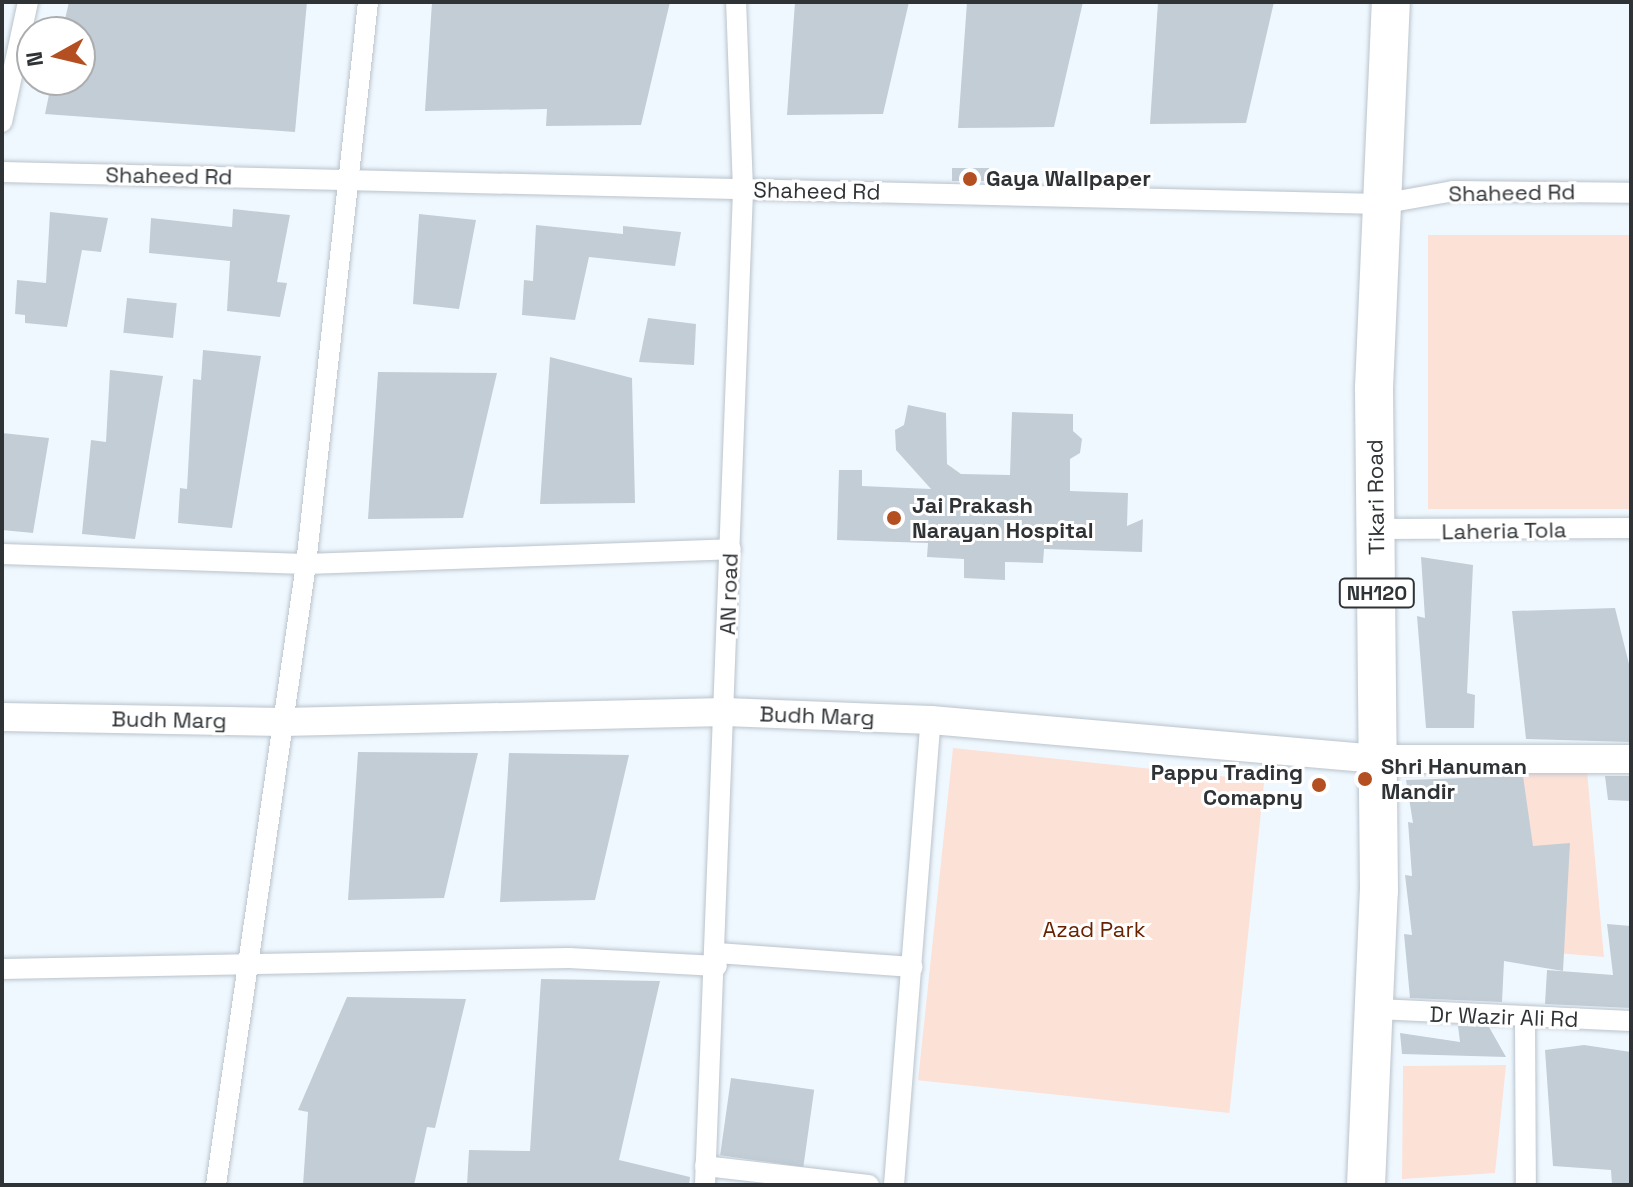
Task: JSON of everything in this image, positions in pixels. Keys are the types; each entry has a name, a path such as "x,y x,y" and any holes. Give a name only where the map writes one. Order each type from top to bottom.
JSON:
{"highway":[{"name":"Tikari Road","path":"1366,1185 1377,1009 1374,388 1391,2"}],"street":[{"path":"2,122 28,2"},
{"path":"216,1185 245,964 306,564 368,2"},
{"name":"AN road","path":"705,1176 717,959 743,190 736,2"},
{"name":"Shaheed Rd","path":"2,172 1381,204 1453,191 1631,193"},
{"name":"Laheria Tola","path":"1377,529 1631,528"},
{"path":"2,554 306,564 731,549"},
{"name":"Budh Marg","path":"2,717 283,722 725,712 931,720 1377,759 1631,759"},
{"path":"894,1185 931,720"},
{"path":"2,969 569,958 717,959 912,967"},
{"name":"Dr Wazir Ali Rd","path":"1377,1009 1631,1021"},
{"path":"1525,1018 1526,1185"},
{"path":"705,1176 869,1185"}],"green space":[{"path":"1428,235 1631,235 1631,509 1428,509"},
{"name":"Azad Park","path":"953,748 1264,781 1229,1113 918,1080"},
{"path":"1468,769 1587,771 1604,957 1472,946"},
{"path":"1506,1065 1495,1173 1402,1179 1403,1066"}],"building":[{"path":"69,2 307,2 295,132 45,114 49,96 96,96 96,16 66,16"},
{"path":"432,2 670,2 641,125 546,126 547,109 425,111"},
{"path":"795,2 909,2 883,114 787,115"},
{"path":"967,2 1083,2 1054,127 958,128"},
{"path":"1158,2 1274,2 1246,123 1150,124"},
{"path":"952,168 989,168 989,181 952,181"},
{"path":"233,209 290,215 277,282 287,283 280,317 227,311 230,261 149,253 151,218 232,227"},
{"path":"50,212 108,218 101,252 82,250 67,327 25,323 25,315 15,314 17,280 46,283"},
{"path":"419,214 476,220 459,309 413,304"},
{"path":"536,225 623,234 623,226 681,232 675,266 589,257 575,320 522,315 524,280 533,281"},
{"path":"127,298 177,303 173,338 123,333"},
{"path":"648,318 696,324 694,365 639,362"},
{"path":"203,350 261,356 232,528 178,523 180,488 187,489 193,379 201,380"},
{"path":"550,357 632,378 635,503 540,504"},
{"path":"110,370 163,376 135,539 82,534 91,440 106,442"},
{"path":"378,372 497,373 463,518 368,519"},
{"path":"908,405 946,413 947,464 961,474 1010,475 1012,412 1073,414 1073,431 1082,439 1080,453 1070,459 1070,491 1128,493 1127,526 1143,519 1142,552 1044,549 1043,563 1005,562 1005,580 964,578 964,559 927,557 928,543 837,540 839,470 862,470 862,486 931,489 896,450 895,430 904,425"},
{"path":"2,433 49,438 33,533 2,530"},
{"path":"1421,557 1473,565 1467,693 1475,695 1474,728 1426,728 1417,616 1425,618"},
{"path":"1615,608 1631,672 1631,742 1526,739 1512,611"},
{"path":"358,752 478,753 444,898 348,900"},
{"path":"509,753 629,755 595,900 500,902"},
{"path":"1523,776 1533,846 1570,843 1563,971 1504,961 1502,1002 1410,998 1404,934 1412,935 1405,875 1412,876 1408,822 1413,823 1406,780"},
{"path":"1605,776 1631,776 1631,801 1608,800"},
{"path":"1607,924 1631,926 1631,1008 1545,1004 1547,970 1613,975"},
{"path":"541,979 660,981 619,1160 690,1177 689,1185 467,1185 469,1150 530,1151"},
{"path":"347,997 466,999 435,1128 427,1127 414,1185 303,1185 308,1112 298,1110"},
{"path":"1458,1026 1489,1027 1506,1057 1402,1054 1400,1033 1460,1042"},
{"path":"1584,1045 1631,1052 1631,1185 1612,1185 1611,1170 1553,1166 1545,1050"},
{"path":"731,1078 814,1090 803,1167 720,1155"}],"place":[{"name":"Gaya Wallpaper","path":"970,179"},
{"name":"Jai Prakash Narayan Hospital","path":"894,518"},
{"name":"Shri Hanuman Mandir","path":"1365,779"},
{"name":"Pappu Trading Comapny","path":"1319,785"}]}
